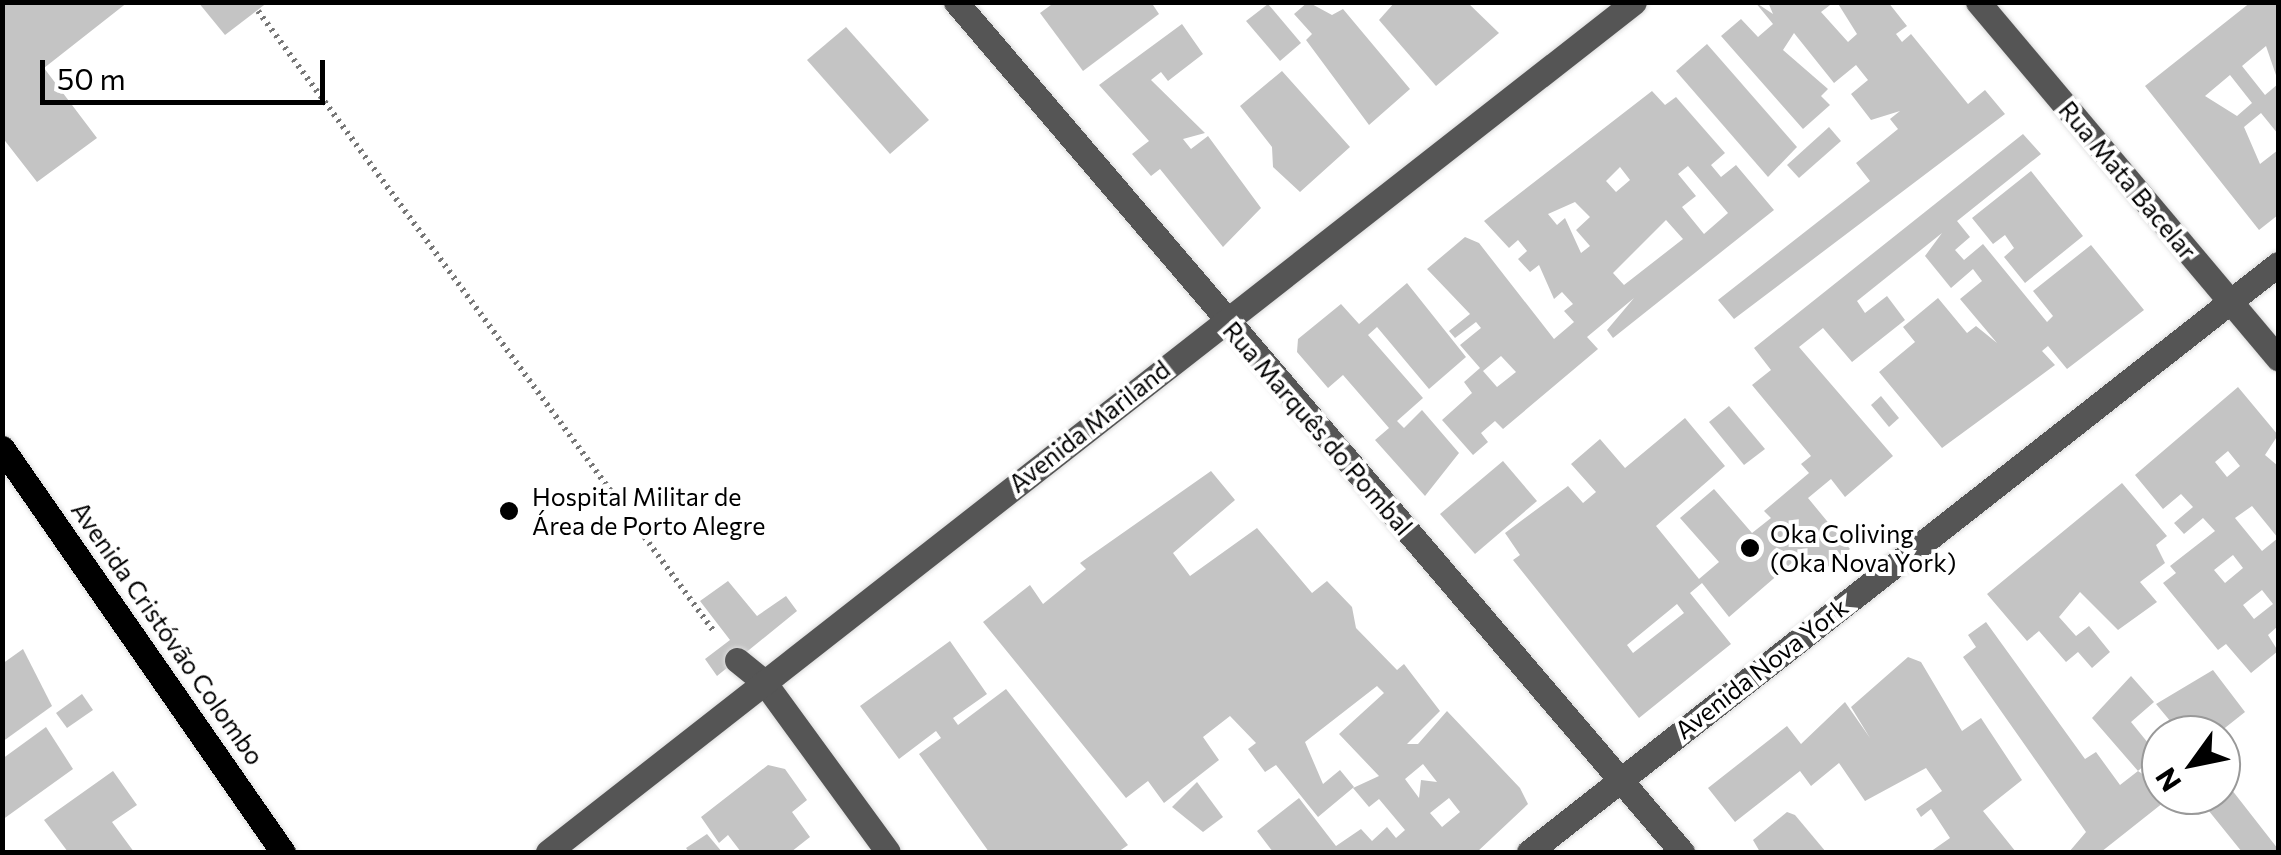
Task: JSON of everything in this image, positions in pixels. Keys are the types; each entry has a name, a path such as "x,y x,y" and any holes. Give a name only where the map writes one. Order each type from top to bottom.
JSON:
{"main road":[{"name":"Avenida Cristóvão Colombo","path":"2,448 283,852"}],"street":[{"name":"Rua Marquês do Pombal","path":"956,2 1682,852"},
{"name":"Avenida Mariland","path":"548,852 1634,2"},
{"name":"Rua Mata Bacelar","path":"1978,2 2278,358"},
{"name":"Avenida Nova York","path":"1529,852 2278,264"},
{"path":"737,660 764,682 888,852"}],"path":[{"path":"258,11 714,633"}],"building":[{"path":"2,2 128,2 44,68 97,138 37,182 2,137"},
{"path":"198,2 268,2 225,35"},
{"path":"1055,2 1151,2 1159,14 1083,71 1040,13"},
{"path":"1308,2 1332,15 1343,9 1410,89 1369,125 1306,40 1312,34 1294,14"},
{"path":"1395,2 1467,2 1499,33 1436,86 1379,20"},
{"path":"1755,2 1773,14 1768,2 1834,2 1821,12 1848,42 1857,34 1837,2 1888,2 1907,26 1896,34 1902,42 1911,34 1968,104 1985,90 2005,114 1734,319 1718,300 1870,181 1856,163 1898,129 1890,119 1900,111 1871,120 1851,94 1868,80 1856,65 1834,83 1794,33 1783,50 1828,89 1821,96 1830,105 1803,129 1721,36 1741,19 1758,37 1773,24"},
{"path":"2251,2 2278,2 2278,81 2266,46 2242,66 2265,95 2278,84 2278,134 2261,113 2244,127 2260,164 2278,150 2278,215 2259,230 2145,86","holes":["2230,75 2252,103 2237,116 2205,96"]},
{"path":"1268,4 1301,43 1280,61 1246,21"},
{"path":"1182,24 1203,54 1168,81 1161,72 1151,80 1205,133 1183,139 1191,149 1208,136 1261,208 1223,247 1160,169 1151,176 1132,154 1149,141 1099,85"},
{"path":"846,27 929,120 890,154 807,60"},
{"path":"1707,44 1797,147 1768,177 1676,71"},
{"path":"1282,71 1350,147 1300,192 1273,167 1272,147 1240,106"},
{"path":"1652,91 1665,105 1676,97 1725,153 1711,165 1721,177 1736,165 1774,210 1613,338 1607,330 1634,298 1587,337 1598,349 1503,429 1495,421 1481,433 1488,442 1473,455 1442,420 1472,393 1464,382 1480,368 1460,345 1481,328 1476,322 1455,338 1449,331 1470,314 1427,269 1465,237 1479,243 1554,339 1574,322 1564,311 1573,304 1562,292 1554,299 1539,265 1530,272 1518,259 1527,251 1518,240 1509,248 1484,221","holes":["1688,166 1728,213 1704,234 1682,207 1696,196 1678,174","1620,167 1630,180 1616,192 1606,181","1575,202 1590,217 1576,230 1590,246 1581,253 1565,218 1557,225 1548,214","1666,220 1683,239 1624,285 1613,273","1501,356 1516,372 1497,387 1483,371"]},
{"path":"1829,127 1841,141 1799,178 1787,165"},
{"path":"2023,134 2041,154 1957,221 1970,237 1955,250 1964,260 1983,244 2047,322 2053,316 2033,291 2091,245 2144,310 2067,369 2048,346 2042,351 2055,365 1942,448 1879,372 1915,342 1903,327 1938,298 1967,333 1976,326 1997,343 1960,299 1982,281 1973,269 1951,288 1925,256 1942,233 1857,301 1865,313 1887,296 1905,320 1852,362 1823,328 1799,347 1893,456 1845,497 1831,479 1808,498 1850,549 1819,574 1802,554 1729,617 1702,583 1690,593 1731,644 1639,718 1513,560 1520,555 1505,533 1568,486 1583,503 1596,492 1571,464 1600,439 1625,468 1685,418 1725,466 1656,526 1699,579 1719,562 1680,518 1714,489 1752,533 1771,518 1764,511 1809,473 1801,464 1811,456 1752,385 1771,370 1754,348","holes":["1677,604 1684,613 1633,653 1627,645"]},
{"path":"2031,171 2083,236 2025,283 2004,257 2014,248 2005,235 1993,244 1972,218"},
{"path":"1407,283 1466,357 1429,389 1377,327 1368,335 1423,398 1397,421 1404,428 1422,410 1459,453 1425,496 1375,440 1389,428 1343,375 1328,388 1297,352 1298,339 1341,304 1359,324"},
{"path":"2238,387 2278,435 2265,455 2278,466 2278,538 2278,626 2268,635 2278,651 2251,673 2226,644 2218,650 2163,583 2176,573 2170,566 2215,531 2203,518 2184,534 2174,523 2193,507 2181,494 2163,509 2135,475","holes":["2228,451 2240,466 2227,477 2215,462","2252,506 2278,538 2262,551 2235,518","2233,555 2243,568 2225,583 2214,570","2262,590 2273,604 2254,619 2243,605"]},
{"path":"1881,396 1899,418 1889,427 1871,405"},
{"path":"1729,406 1765,449 1744,465 1709,422"},
{"path":"1503,461 1537,501 1475,554 1440,514"},
{"path":"1211,471 1235,500 1173,553 1190,576 1257,528 1312,593 1327,581 1352,607 1356,628 1397,670 1404,664 1440,711 1407,744 1418,744 1447,711 1520,788 1528,804 1477,852 1273,852 1257,831 1299,798 1336,846 1361,829 1372,841 1387,827 1396,838 1405,830 1379,799 1369,807 1353,788 1379,776 1339,734 1384,693 1377,686 1305,742 1323,784 1340,770 1354,787 1318,817 1276,765 1265,772 1248,749 1256,743 1230,716 1203,737 1219,760 1164,803 1148,781 1126,798 983,622 1030,585 1043,604 1086,569 1080,563","holes":["1423,764 1437,782 1421,780 1419,798 1405,779","1449,798 1460,812 1442,827 1430,813"]},
{"path":"2122,483 2167,536 2156,545 2165,563 2140,582 2157,602 2118,630 2080,592 2059,617 2076,636 2089,626 2110,652 2092,668 2078,652 2066,662 2039,631 2027,641 1987,594"},
{"path":"728,581 757,616 786,596 797,611 717,676 705,659 730,640 700,601"},
{"path":"1986,622 2085,759 2096,752 2120,785 2138,771 2141,773 2141,815 2148,815 2101,852 2069,852 2086,832 1963,657 1976,647 1968,635"},
{"path":"950,641 987,694 953,718 958,725 1006,689 1128,845 1118,852 989,852 919,754 941,738 936,731 899,759 860,706"},
{"path":"23,649 52,706 2,742 2,664"},
{"path":"1908,657 1921,662 1962,731 1981,718 2022,780 1983,811 2016,852 1930,852 1950,838 1931,809 1921,817 1916,809 1942,791 1926,768 1865,801 1839,763 1811,786 1800,771 1735,822 1708,788 1787,726 1801,744 1845,702 1870,738 1851,707"},
{"path":"2213,670 2245,712 2241,715 2165,715 2156,704"},
{"path":"2131,676 2154,702 2131,722 2141,734 2141,768 2138,771 2092,718"},
{"path":"82,694 93,710 67,728 56,713"},
{"path":"46,727 73,769 2,820 2,759"},
{"path":"768,765 785,769 807,800 792,812 810,837 791,852 741,852 728,835 719,843 701,817"},
{"path":"113,771 137,805 112,822 134,852 68,852 44,820"},
{"path":"1197,782 1223,817 1203,832 1172,807"},
{"path":"2241,802 2278,849 2242,852 2212,815 2241,815"},
{"path":"1787,812 1795,815 1826,852 1760,852 1753,840"},
{"path":"707,834 722,852 689,852 686,848"}],"place":[{"name":"Hospital Militar de Área de Porto Alegre","path":"509,511"},
{"name":"Oka Coliving (Oka Nova York)","path":"1750,548"}]}
